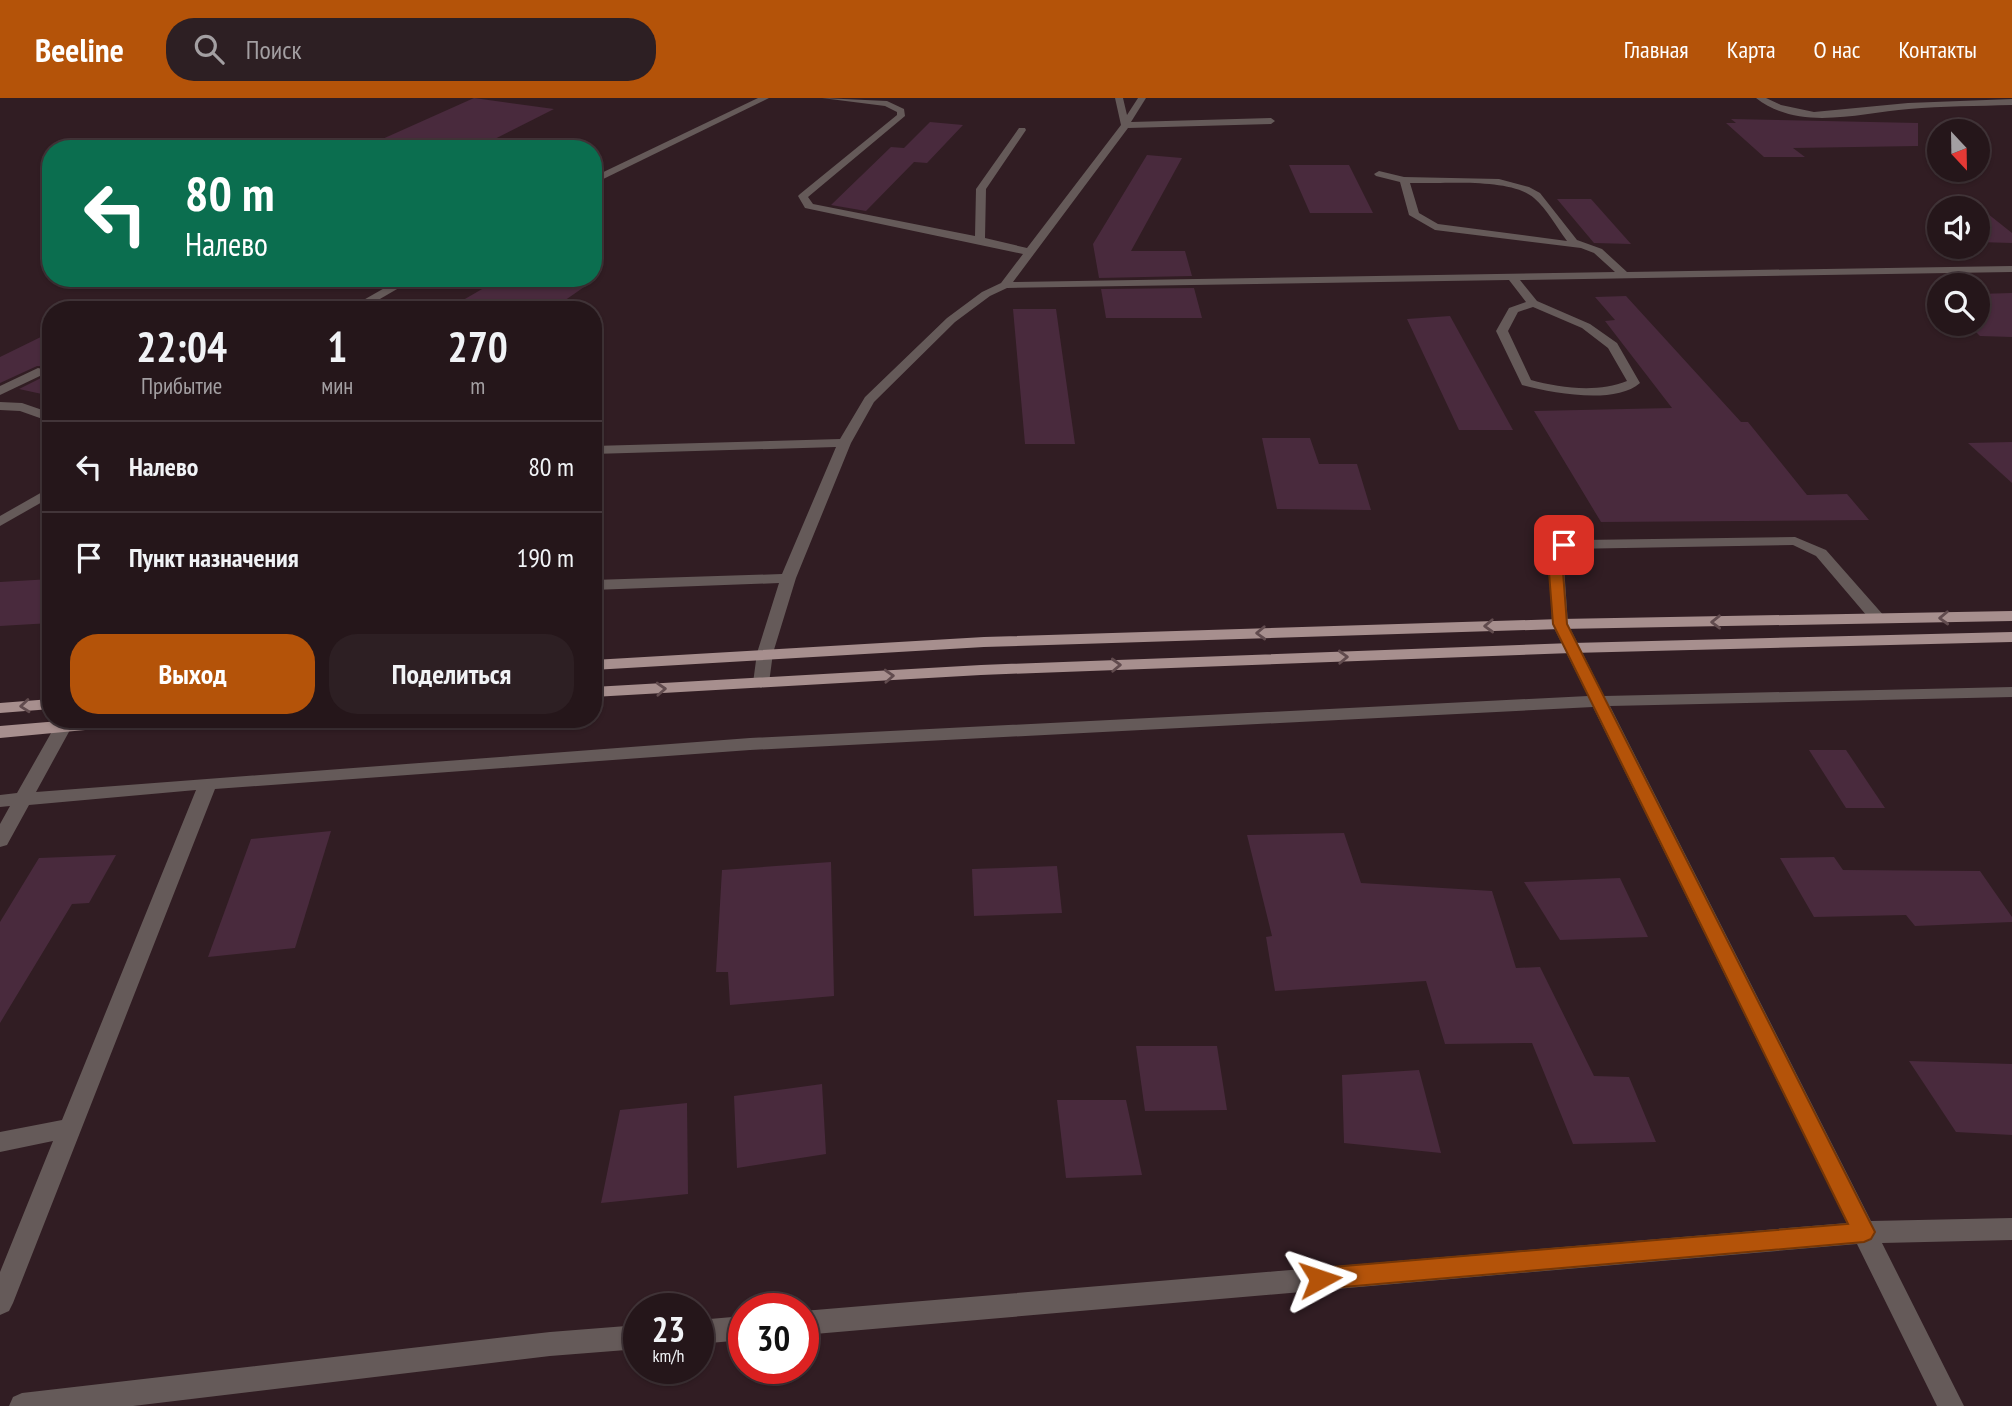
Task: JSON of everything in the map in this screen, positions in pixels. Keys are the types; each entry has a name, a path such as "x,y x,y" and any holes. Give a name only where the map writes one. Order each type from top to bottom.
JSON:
{"main road":[{"path":"602,663 984,642 1560,624 2012,616"},
{"path":"602,692 981,670 1572,648 2012,637"},
{"path":"0,708 42,705"},
{"path":"0,732 42,726"}],"street":[{"path":"602,177 765,98"},
{"path":"826,98 887,104 901,111 901,116 803,196 809,206 1029,252"},
{"path":"1119,98 1125,125"},
{"path":"1005,285 1125,125 1142,98"},
{"path":"1760,98 1787,112 1821,117 1873,109 2012,102"},
{"path":"1125,125 1271,121"},
{"path":"980,240 981,190 1023,130"},
{"path":"1379,174 1404,180 1499,182 1526,189 1537,195 1578,246"},
{"path":"1404,180 1414,215 1435,227 1598,251 1622,274"},
{"path":"761,683 765,653 788,578 844,443 869,400 951,320 986,294 1005,285 2012,269"},
{"path":"1510,275 1533,303 1586,326 1613,346 1634,383 1622,389 1548,389 1526,382 1502,331 1513,310 1533,303"},
{"path":"369,301 394,287"},
{"path":"0,391 38,372"},
{"path":"0,406 22,407 42,415"},
{"path":"0,417 22,407"},
{"path":"602,450 844,443"},
{"path":"0,522 42,496"},
{"path":"1879,620 1821,553 1808,545 1780,539 1564,545 1556,551 1560,624 1951,1406"},
{"path":"602,585 788,578"},
{"path":"0,801 208,783 750,744 1597,701 2012,692"},
{"path":"0,840 63,728"},
{"path":"0,1303 208,783"},
{"path":"0,1142 69,1128"},
{"path":"819,1322 1864,1232 2012,1229"},
{"path":"22,1406 550,1344 623,1338"}],"building":[{"path":"474,98 554,109 493,140 380,140"},
{"path":"1731,119 1918,123 1918,146 1793,148 1805,157 1764,157 1726,123 1736,123"},
{"path":"930,122 963,125 927,163 914,162 866,211 831,205 891,147 904,148"},
{"path":"1147,155 1182,158 1131,251 1185,251 1192,276 1099,278 1093,244"},
{"path":"1289,165 1349,165 1373,213 1310,213"},
{"path":"1557,199 1591,199 1631,244 1594,243"},
{"path":"1990,216 2012,233 2012,243 1990,242"},
{"path":"486,287 584,287 564,301 461,301"},
{"path":"1194,288 1202,318 1106,318 1101,289"},
{"path":"2012,293 2012,337 1980,336 1990,336 1990,294"},
{"path":"1626,296 1741,422 1748,422 1807,495 1847,494 1869,520 1601,522 1534,411 1672,408 1605,321 1615,320 1595,297"},
{"path":"1013,309 1056,309 1075,444 1025,444"},
{"path":"1450,316 1513,430 1459,430 1407,319"},
{"path":"42,336 42,366 0,383 0,357"},
{"path":"42,378 42,394 19,389"},
{"path":"1262,438 1310,438 1319,464 1357,464 1371,510 1277,509"},
{"path":"2012,442 2012,483 1968,443"},
{"path":"42,580 42,624 0,626 0,582"},
{"path":"1809,750 1846,750 1885,808 1846,808"},
{"path":"331,831 295,948 208,957 251,839"},
{"path":"1344,833 1361,883 1492,891 1516,968 1540,967 1594,1076 1629,1077 1656,1142 1573,1144 1532,1043 1445,1044 1426,981 1275,991 1266,937 1272,936 1247,835"},
{"path":"116,855 89,903 72,904 0,1023 0,922 39,858"},
{"path":"1834,857 1843,870 1980,871 2012,917 2012,922 1915,926 1906,915 1814,917 1780,858"},
{"path":"831,862 834,996 730,1005 728,972 716,972 722,870"},
{"path":"1057,866 1062,913 974,916 972,869"},
{"path":"1620,878 1648,937 1560,940 1524,882"},
{"path":"1136,1046 1217,1046 1227,1110 1145,1111"},
{"path":"1909,1061 2012,1064 2012,1135 1956,1132"},
{"path":"1419,1070 1441,1153 1344,1143 1342,1075"},
{"path":"822,1084 826,1154 737,1168 734,1096"},
{"path":"1057,1100 1126,1100 1142,1175 1066,1178"},
{"path":"687,1103 688,1194 601,1203 620,1110"}],"route":[{"path":"1320,1279 1864,1232 1560,624 1555,559 1556,551 1564,545"}]}
